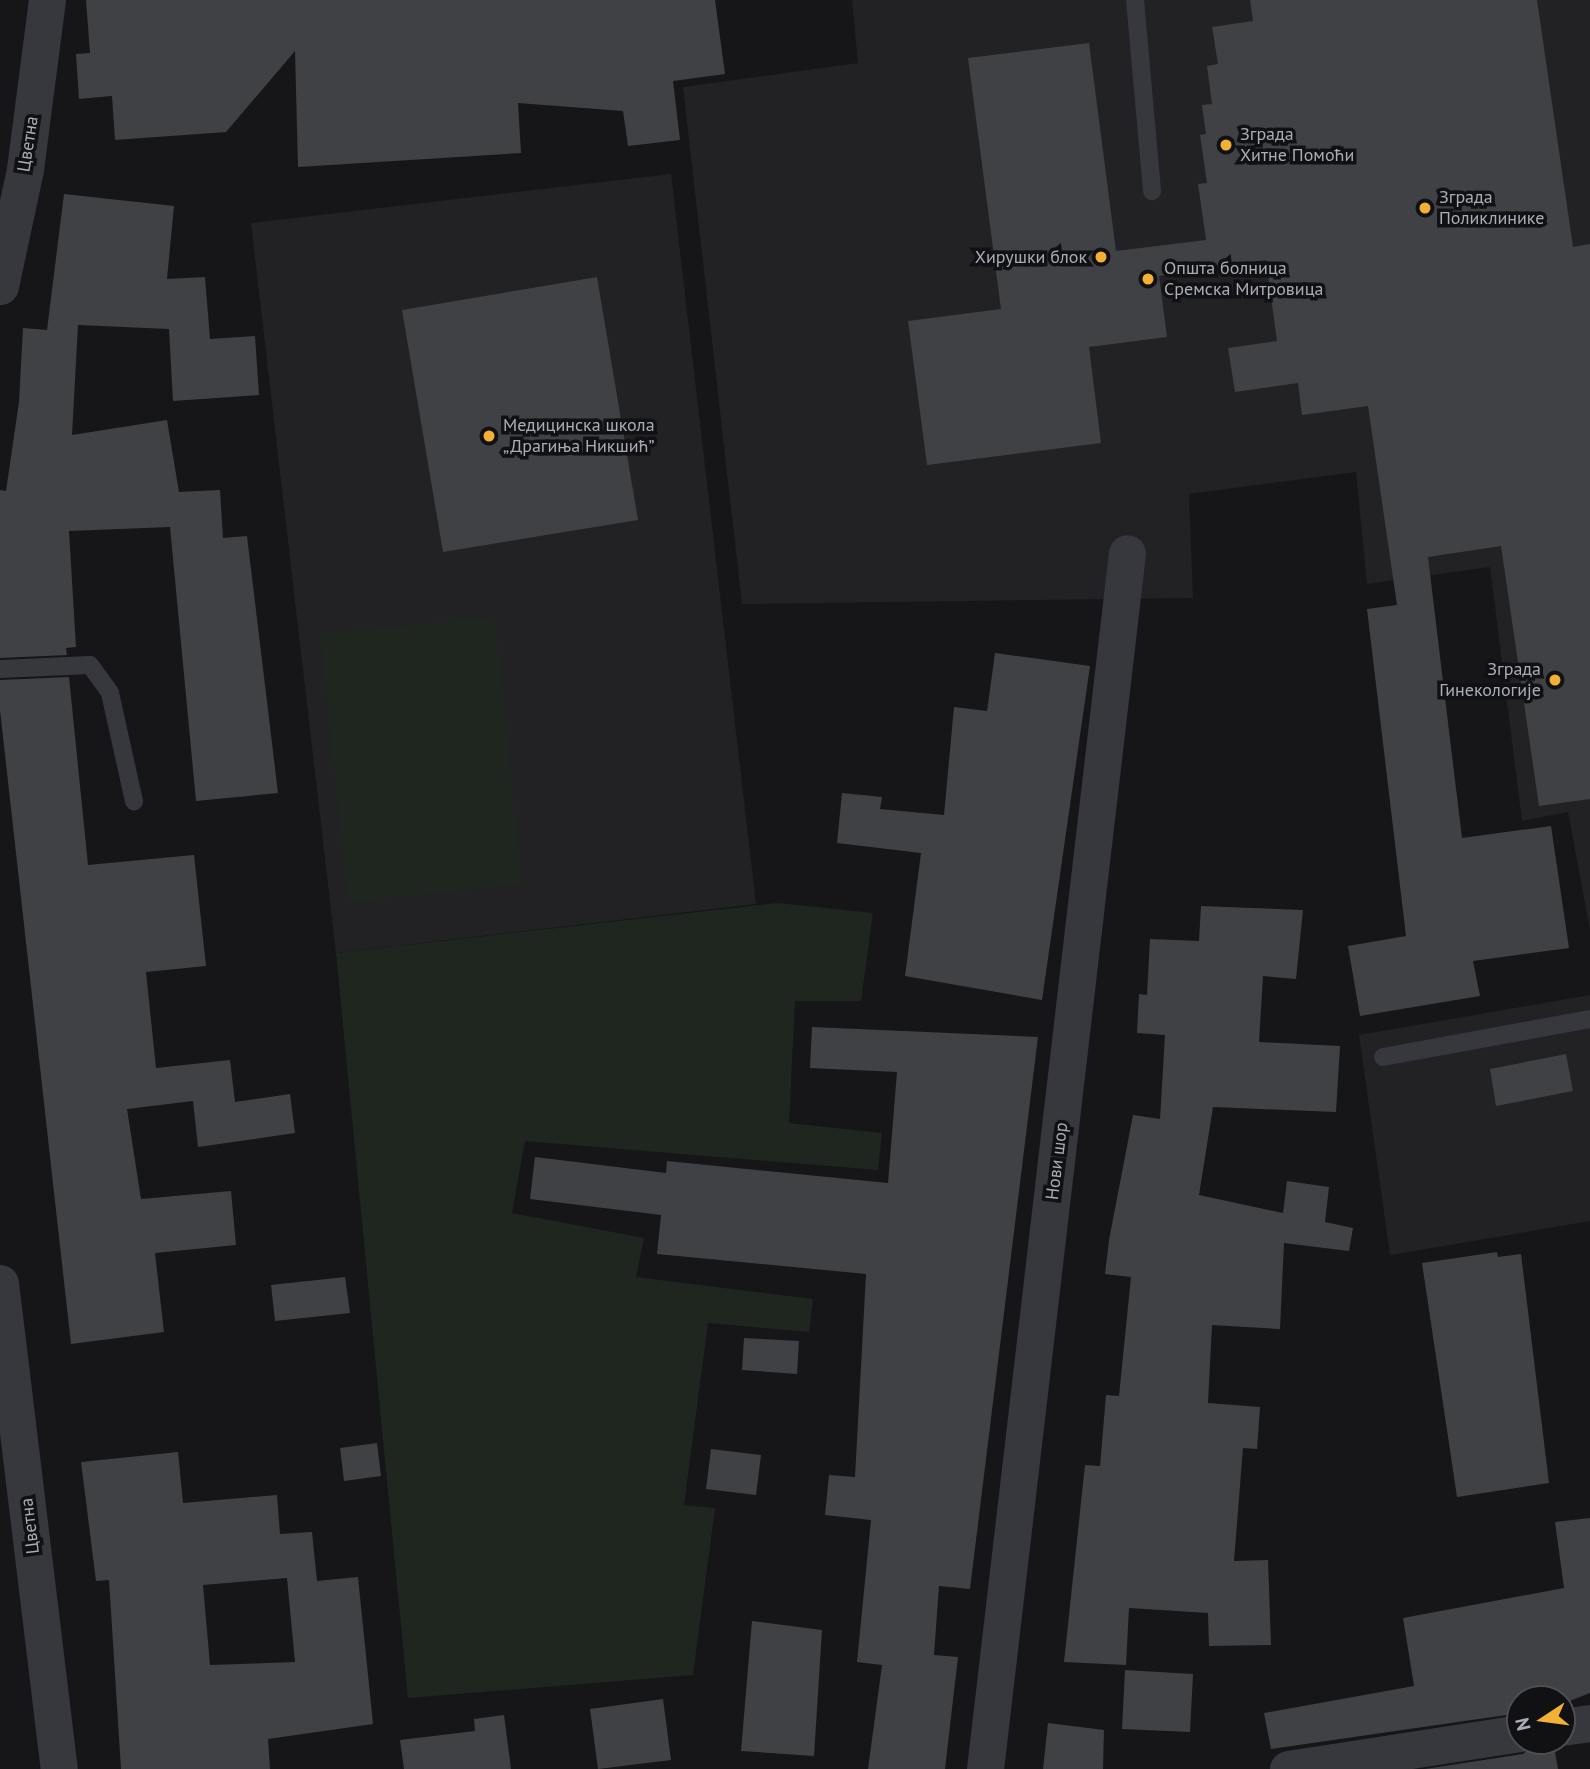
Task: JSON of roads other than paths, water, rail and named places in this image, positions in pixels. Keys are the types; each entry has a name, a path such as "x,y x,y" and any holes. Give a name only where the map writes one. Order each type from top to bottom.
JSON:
{"street":[{"name":"Цветна","path":"0,286 25,169 47,0"},
{"name":"Нови шор","path":"985,1769 1127,553"},
{"name":"Цветна","path":"0,1283 60,1769"},
{"path":"1288,1769 1506,1735"}],"lane":[{"path":"1135,0 1152,191"},
{"path":"0,669 90,665 110,692 134,801"},
{"path":"1383,1057 1590,1018"}],"place":[{"name":"Зграда Хитне Помоћи","path":"1226,145"},
{"name":"Зграда Поликлинике","path":"1425,208"},
{"name":"Хирушки блок","path":"1101,257"},
{"name":"Општа болница Сремска Митровица","path":"1148,279"},
{"name":"Медицинска школа „Драгиња Никшић”","path":"489,436"},
{"name":"Зграда Гинекологије","path":"1555,680"}]}
